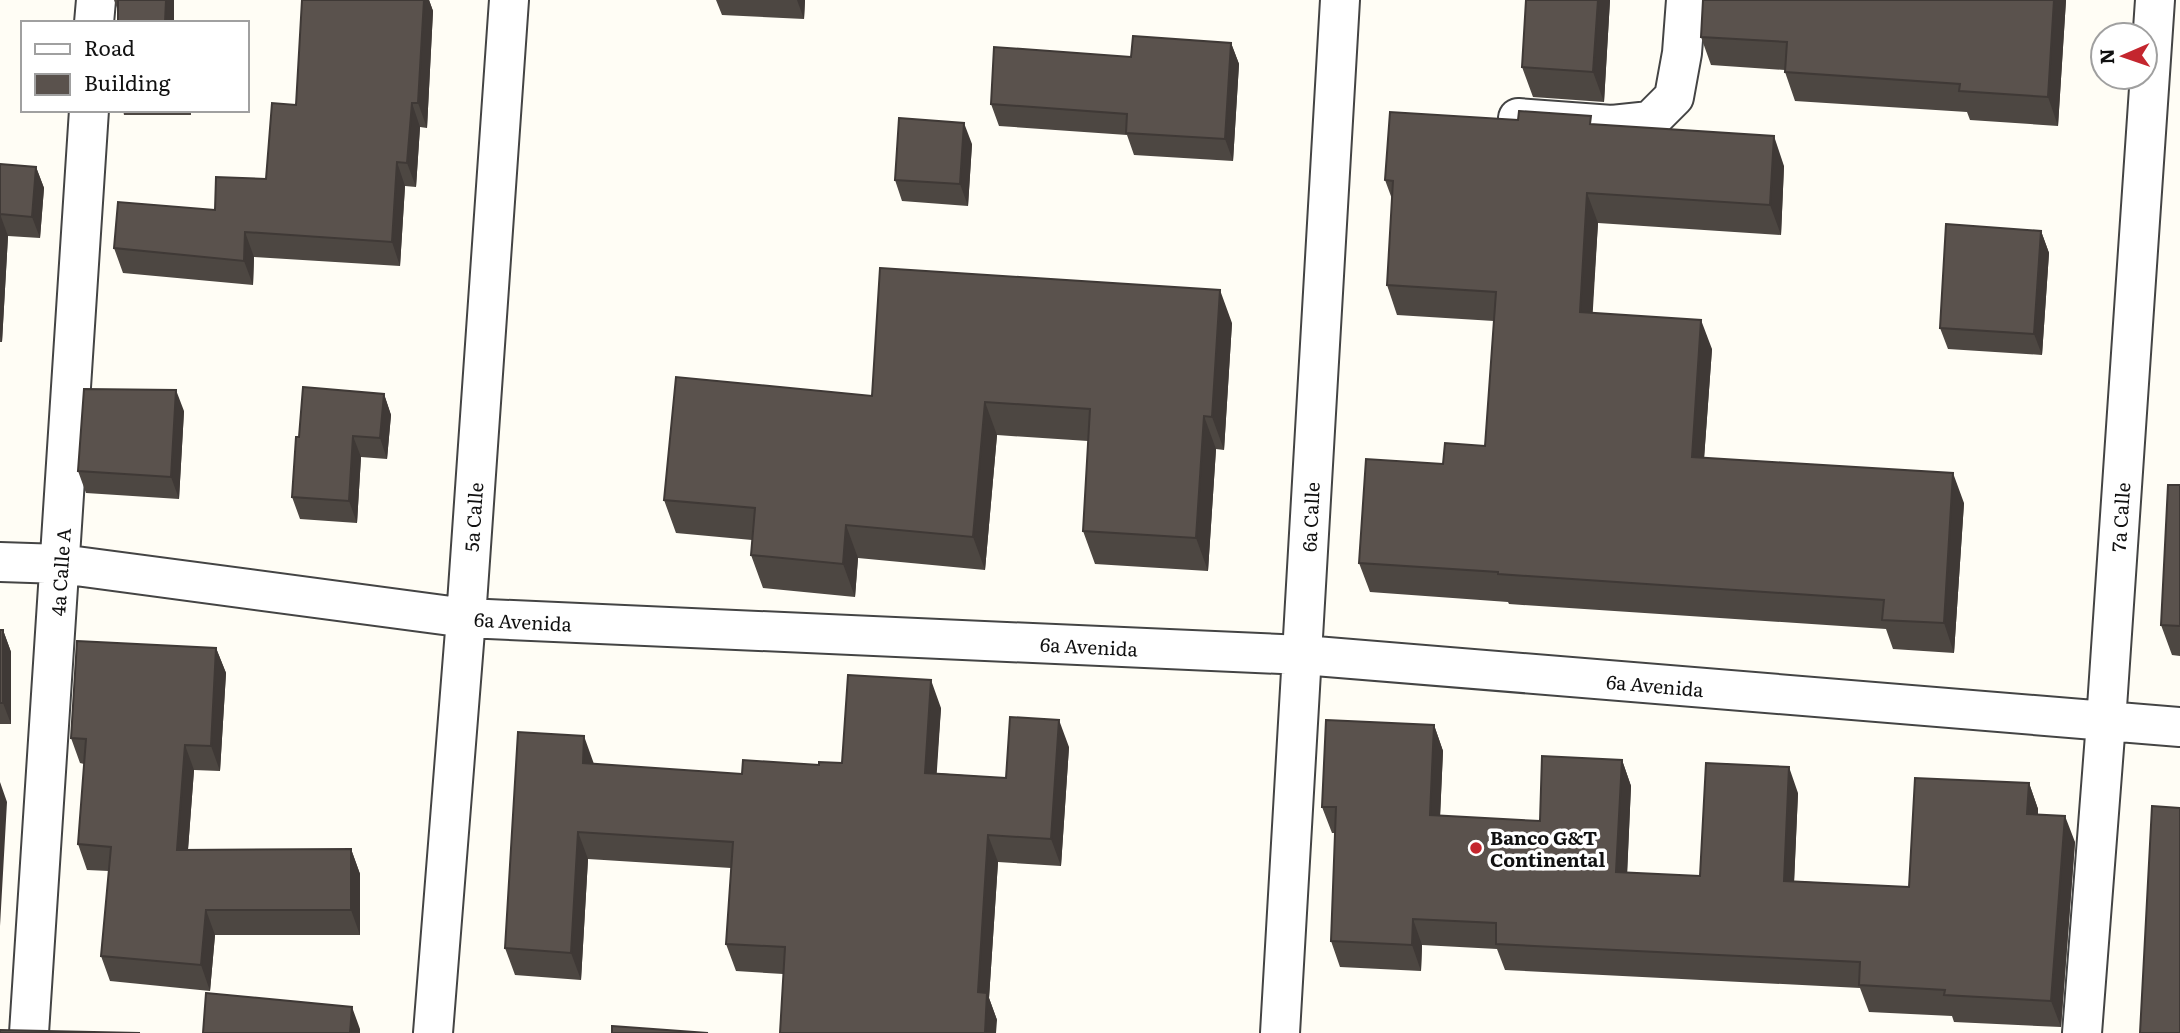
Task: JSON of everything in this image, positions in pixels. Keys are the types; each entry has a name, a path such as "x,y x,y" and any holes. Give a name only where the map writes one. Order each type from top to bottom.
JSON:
{"street":[{"path":"94,21 96,0"},
{"name":"5a Calle","path":"433,1033 466,618 509,0"},
{"name":"6a Calle","path":"1280,1033 1340,0"},
{"path":"1518,118 1612,125 1650,121 1674,97 1682,53 1686,0"},
{"name":"7a Calle","path":"2082,1033 2155,0"},
{"name":"4a Calle A","path":"29,1033 89,112"},
{"name":"6a Avenida","path":"0,562 61,564 466,618 1303,655 2180,727"}],"building":[{"path":"118,0 166,0 165,21 118,21"},
{"path":"302,0 424,0 418,103 412,103 407,163 397,162 392,242 245,232 244,261 114,248 118,202 215,210 216,177 266,179 272,103 296,105"},
{"path":"1526,0 1598,0 1593,72 1522,67"},
{"path":"1703,0 2054,0 2048,97 1959,91 1960,84 1785,72 1787,42 1701,37"},
{"path":"1133,36 1231,43 1225,139 1126,133 1127,114 991,104 994,47 1131,57"},
{"path":"1519,111 1591,116 1590,124 1774,136 1770,205 1587,193 1580,312 1701,320 1692,457 1953,473 1944,623 1882,620 1884,600 1359,563 1366,459 1443,464 1445,443 1485,446 1496,292 1387,285 1393,181 1385,180 1390,112 1518,120"},
{"path":"899,118 964,123 960,184 895,180"},
{"path":"0,164 36,167 32,217 0,214"},
{"path":"1946,224 2041,231 2034,334 1940,328"},
{"path":"880,268 1220,290 1212,417 1204,416 1196,538 1083,531 1090,409 985,402 973,537 846,525 843,564 751,555 755,508 664,500 676,377 872,396"},
{"path":"303,387 384,394 380,438 353,436 349,501 292,497"},
{"path":"84,389 176,390 171,477 78,471"},
{"path":"2168,485 2180,485 2180,626 2161,625"},
{"path":"0,630 3,630 3,703 0,703"},
{"path":"77,641 216,648 211,746 185,745 177,850 351,849 351,910 206,910 201,965 101,956 111,847 78,844 86,739 71,738"},
{"path":"848,675 931,680 925,773 1006,778 1010,717 1059,720 1051,839 988,835 978,992 987,993 985,1033 780,1033 785,947 726,944 733,842 578,832 571,953 505,948 518,732 584,736 583,763 742,774 743,760 819,765 819,762 842,763"},
{"path":"1326,720 1434,725 1430,815 1540,821 1542,756 1622,760 1616,872 1700,876 1706,763 1789,767 1784,881 1909,887 1915,778 2029,783 2027,814 2065,816 2051,1001 1944,995 1945,990 1859,985 1860,962 1496,944 1496,923 1413,919 1412,945 1331,941 1336,807 1322,807"},
{"path":"2152,806 2180,808 2180,1033 2140,1033"},
{"path":"206,993 352,1007 350,1033 203,1033"},
{"path":"612,1026 708,1033 612,1033"},
{"path":"0,1030 140,1033 0,1033"}],"place":[{"name":"Banco G&T Continental","path":"1476,848"}]}
